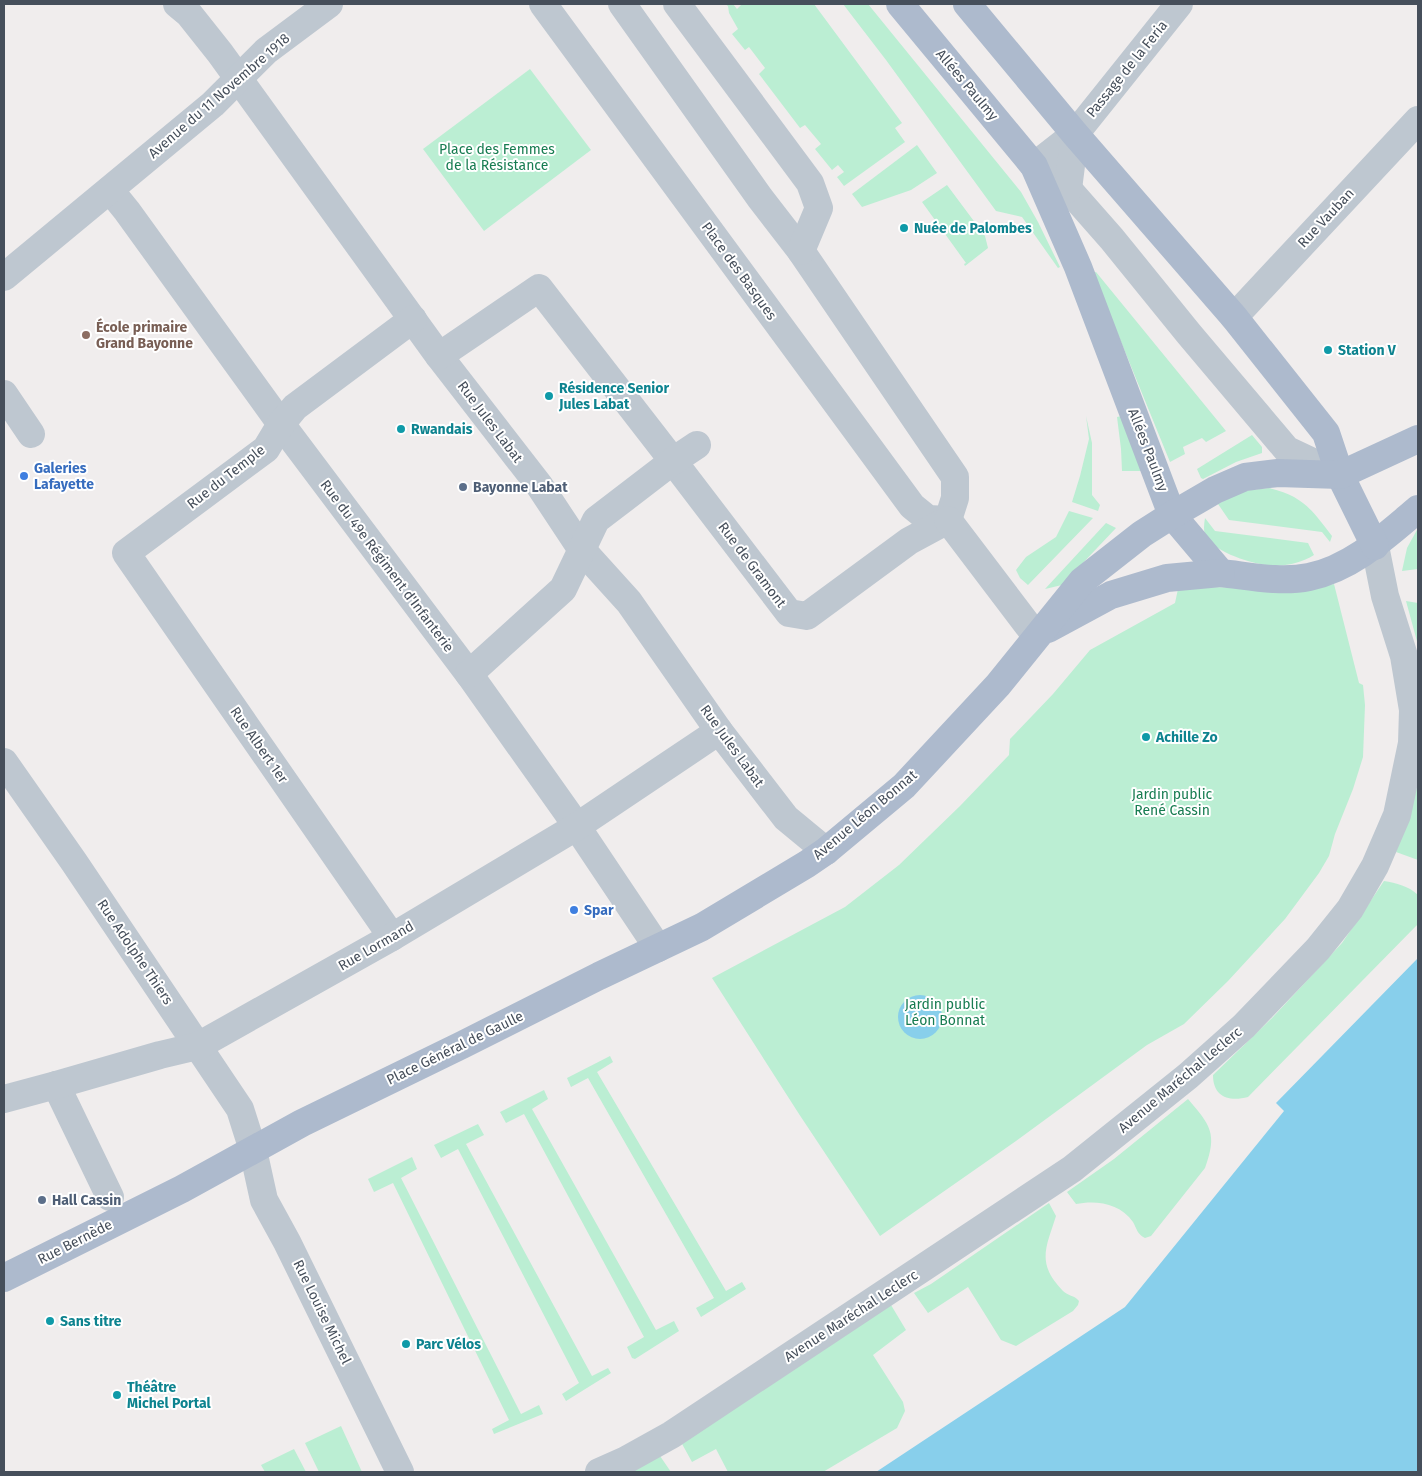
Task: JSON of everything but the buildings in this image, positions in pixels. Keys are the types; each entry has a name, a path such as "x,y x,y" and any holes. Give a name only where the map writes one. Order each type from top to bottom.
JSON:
{"main road":[{"name":"Allées Paulmy","path":"900,4 1034,166 1078,267 1172,514 1221,573"},
{"name":"Avenue Maréchal Leclerc","path":"971,5 1075,134 1234,317 1326,433 1340,474 1375,546"},
{"path":"1340,474 1418,439"},
{"name":"Avenue Léon Bonnat","path":"658,948 702,927 826,851 904,786 998,684 1082,581 1142,534 1172,514 1215,490 1245,477 1278,473 1340,474"},
{"path":"1221,573 1272,579 1308,577 1335,567 1375,546 1418,509"},
{"name":"Avenue Léon Bonnat","path":"1036,636 1111,595 1167,578 1221,573"},
{"name":"Place Général de Gaulle","path":"254,1150 302,1123 658,948"},
{"name":"Rue Bernède","path":"4,1278 182,1189 254,1150"}],"street":[{"name":"Rue Jules Labat","path":"177,4 189,14 238,77 320,194 439,356 539,485 582,550 629,602 719,731 786,818 826,851"},
{"name":"Avenue du 11 Novembre 1918","path":"4,277 213,104 266,51 329,4"},
{"name":"Place des Basques","path":"543,4 912,506 928,518 948,520"},
{"path":"622,4 746,178 801,250 955,476 955,498 948,520 1036,636"},
{"path":"677,4 810,183 819,208 801,250"},
{"name":"Passage de la Feria","path":"1075,134 1179,4"},
{"name":"Rue Vauban","path":"1234,317 1418,120"},
{"path":"1034,166 1075,134"},
{"path":"1068,189 1075,134"},
{"name":"Allées Paulmy","path":"1034,166 1068,189 1112,239 1287,450 1340,474"},
{"name":"Rue du 49e Régiment d'Infanterie","path":"110,190 281,424 469,674 658,948"},
{"name":"Rue de Gramont","path":"439,356 539,288 789,613 808,616 909,541 948,520"},
{"name":"Rue du Temple","path":"126,553 266,449 281,424 295,406 413,319"},
{"path":"4,394 31,434"},
{"path":"469,674 563,589 596,520 673,461 698,445"},
{"name":"Avenue Maréchal Leclerc","path":"599,1472 626,1460 671,1434 1072,1169 1195,1070 1244,1026 1318,949 1350,909 1375,866 1397,815 1412,742 1413,710 1404,656 1385,596 1375,546"},
{"name":"Rue Albert 1er","path":"126,553 392,937"},
{"name":"Rue Lormand","path":"7,1092 56,1086 160,1054 198,1046 392,937 576,827 719,731"},
{"name":"Rue Adolphe Thiers","path":"4,762 80,870 240,1109 254,1150"},
{"path":"56,1086 110,1197"},
{"name":"Rue Louise Michel","path":"254,1150 264,1200 291,1250 400,1472"}],"green space":[{"path":"725,4 733,4 737,9 742,4 814,4 902,123 895,128 905,142 844,186 837,177 844,172 838,165 832,170 815,149 821,144 805,125 800,128 759,74 765,68 749,47 745,50 732,34 738,29 729,13 728,6"},
{"path":"843,4 868,4 1021,192 1060,267 1058,268 1022,217 996,211"},
{"name":"Place des Femmes de la Résistance","path":"530,69 591,150 484,231 423,149"},
{"path":"917,145 937,173 911,190 862,207 852,194"},
{"path":"947,185 985,236 988,248 965,266 964,264 966,263 922,202"},
{"path":"1096,272 1226,431 1206,442 1202,438 1183,447 1185,454 1170,462 1093,273"},
{"path":"1086,416 1092,443 1092,495 1100,505 1098,511 1072,502 1089,439"},
{"path":"1122,416 1142,471 1122,471 1117,417"},
{"path":"1252,435 1262,447 1262,453 1236,462 1203,479 1201,478 1197,469"},
{"path":"1269,488 1290,495 1306,505 1332,536 1330,542 1322,532 1229,520 1218,504 1242,491"},
{"path":"1069,511 1093,518 1028,585 1020,578 1016,570 1026,557 1056,537"},
{"path":"1205,518 1215,531 1308,543 1314,555 1296,563 1277,566 1259,564 1238,558 1219,549 1206,537 1204,530"},
{"path":"1106,523 1116,528 1062,585 1045,589"},
{"path":"1418,528 1418,569 1402,571 1407,548"},
{"path":"1334,584 1359,683 1363,685 1365,705 1363,757 1329,856 1319,873 1285,919 1228,981 1184,1024 1147,1045 1016,1141 880,1236 712,978 845,907 899,865 1009,755 1010,739 1053,694 1090,650 1175,603 1178,589 1206,587 1312,589"},
{"path":"1406,601 1418,603 1418,645"},
{"path":"1418,782 1418,860 1396,852 1411,811"},
{"path":"1384,881 1406,887 1418,895 1418,924 1248,1097 1235,1099 1219,1093 1213,1075 1273,1017 1342,943"},
{"path":"610,1056 613,1062 597,1072 726,1291 742,1282 746,1289 701,1317 696,1308 714,1298 588,1078 571,1087 567,1078"},
{"path":"544,1090 548,1099 532,1109 656,1330 674,1321 679,1331 635,1359 632,1358 627,1347 644,1337 524,1114 506,1123 500,1112"},
{"path":"1188,1099 1202,1116 1210,1130 1211,1146 1209,1156 1205,1168 1151,1236 1145,1238 1142,1236 1128,1216 1115,1207 1092,1202 1076,1204 1067,1192 1114,1159"},
{"path":"478,1124 484,1135 466,1144 592,1376 608,1368 611,1373 566,1401 562,1394 579,1383 458,1149 441,1158 434,1145"},
{"path":"412,1157 417,1169 401,1178 521,1414 539,1405 543,1414 494,1434 492,1429 509,1420 393,1183 374,1192 368,1179"},
{"path":"1049,1203 1056,1216 1047,1246 1046,1263 1049,1272 1063,1291 1079,1301 1073,1311 1016,1346 1001,1340 968,1287 928,1313 914,1293 931,1284"},
{"path":"891,1305 906,1330 873,1355 903,1402 905,1411 897,1428 823,1472 728,1472 716,1449 692,1462 681,1442"},
{"path":"341,1426 362,1472 319,1472 305,1443"},
{"path":"294,1449 306,1472 265,1472 261,1465"},
{"path":"660,1456 671,1472 627,1472"}],"water":[{"path":"1418,958 1418,1472 876,1472 1125,1307 1284,1111 1276,1103"},
{"path":"924,995 936,1001 941,1008 941,1026 936,1033 929,1038 916,1039 908,1036 901,1029 898,1013 901,1005 908,998"}],"place":[{"name":"Nuée de Palombes","path":"904,228"},
{"name":"École primaire Grand Bayonne","path":"86,335"},
{"name":"Station V","path":"1328,350"},
{"name":"Résidence Senior Jules Labat","path":"549,396"},
{"name":"Rwandais","path":"401,429"},
{"name":"Galeries Lafayette","path":"24,476"},
{"name":"Bayonne Labat","path":"463,487"},
{"name":"Achille Zo","path":"1146,737"},
{"name":"Spar","path":"574,910"},
{"name":"Hall Cassin","path":"42,1200"},
{"name":"Sans titre","path":"50,1321"},
{"name":"Parc Vélos","path":"406,1344"},
{"name":"Théâtre Michel Portal","path":"117,1395"}],"park label":[{"name":"Jardin public René Cassin","path":"1172,802"},
{"name":"Jardin public Léon Bonnat","path":"945,1012"}]}
